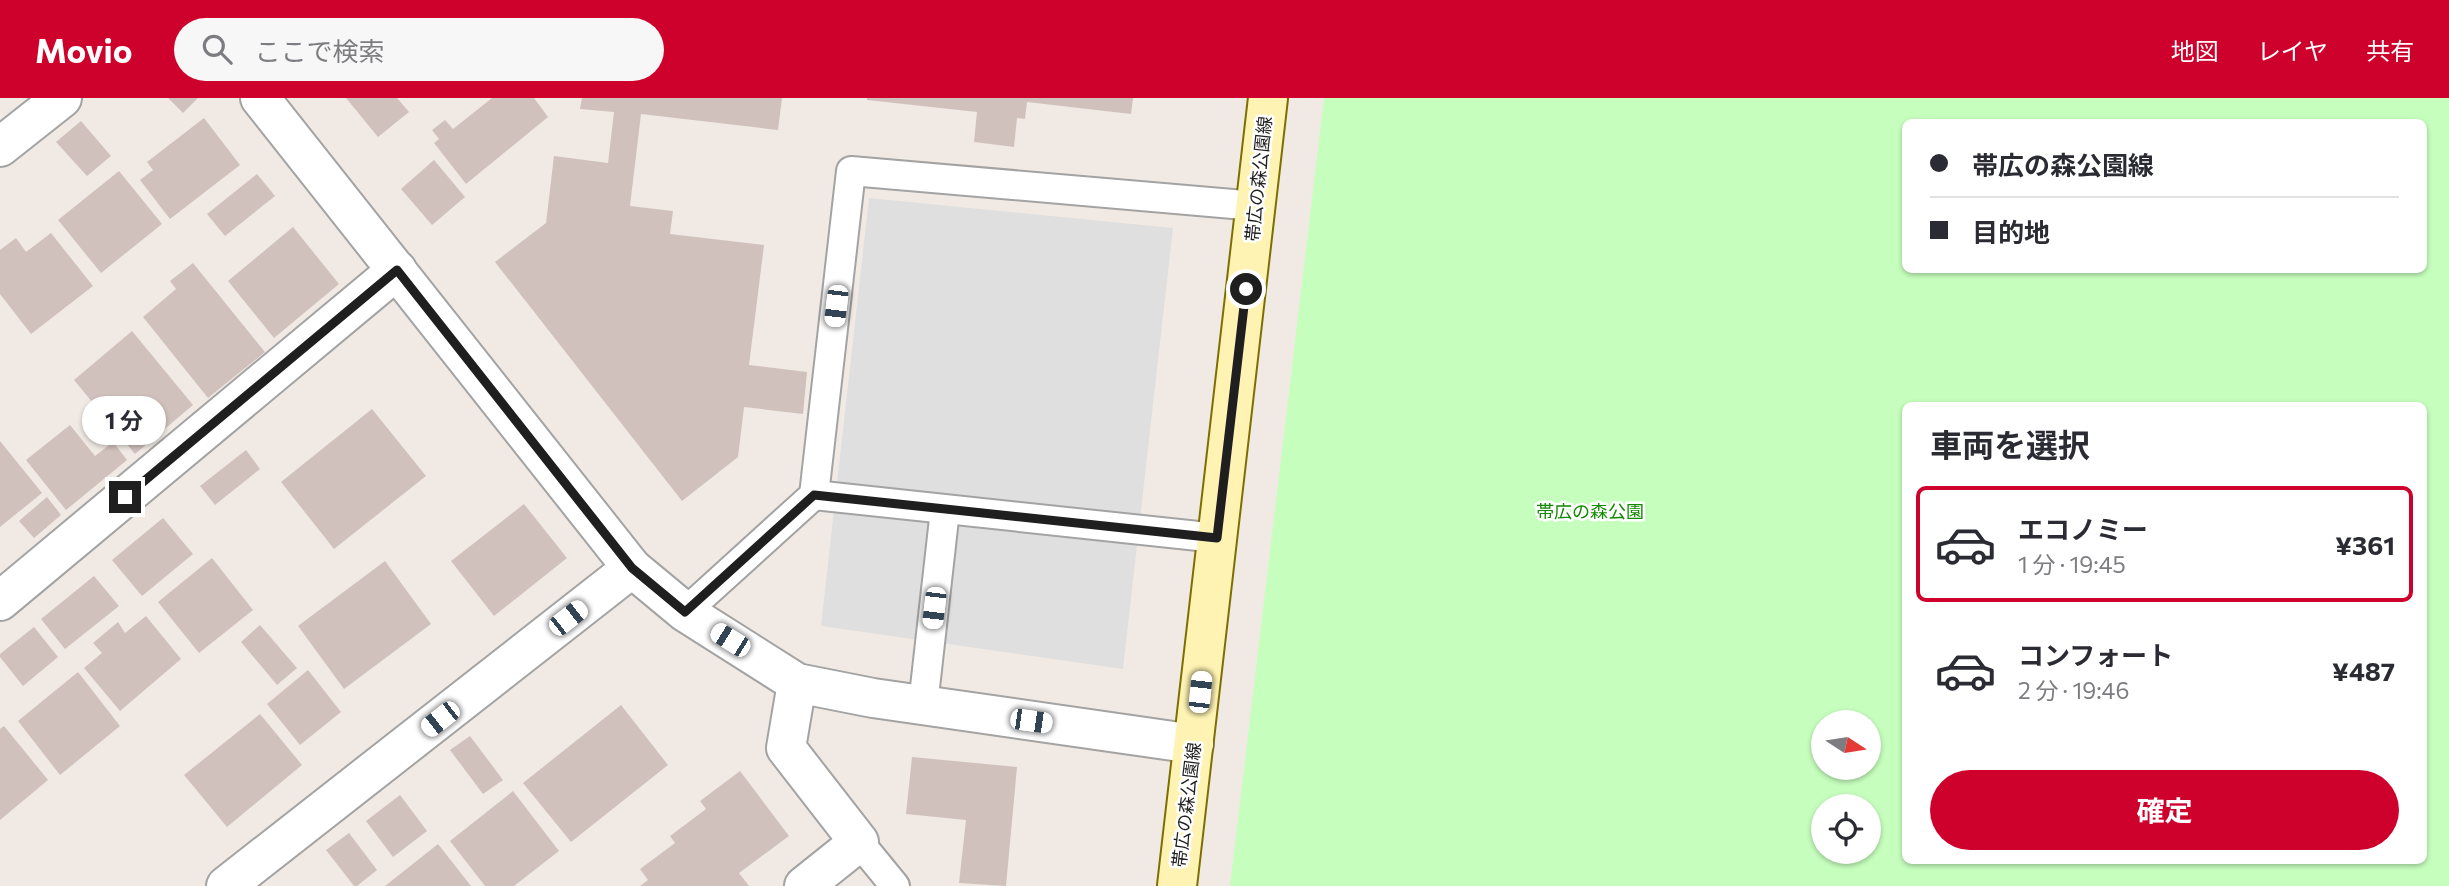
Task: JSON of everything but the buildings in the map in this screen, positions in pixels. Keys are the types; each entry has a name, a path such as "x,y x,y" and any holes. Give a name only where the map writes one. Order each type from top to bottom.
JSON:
{"main road":[{"name":"帯広の森公園線","path":"1177,886 1268,98"}],"street":[{"path":"0,146 62,98"},
{"path":"260,98 632,568 685,612 797,683 873,698 1194,744"},
{"path":"0,601 397,270"},
{"path":"226,886 632,568"},
{"path":"797,683 786,748 859,842 804,886"}],"lane":[{"path":"685,612 814,495 851,171 1256,205"},
{"path":"814,495 1217,538"},
{"path":"923,705 945,510"},
{"path":"859,842 895,886"}],"green space":[{"name":"帯広の森公園","path":"1324,98 2449,98 2449,886 1230,886"}],"shaded area":[{"path":"869,198 1173,228 1123,669 821,626"}],"route":[{"path":"125,497 397,270 632,568 685,612 814,495 1217,538 1246,289"}]}
